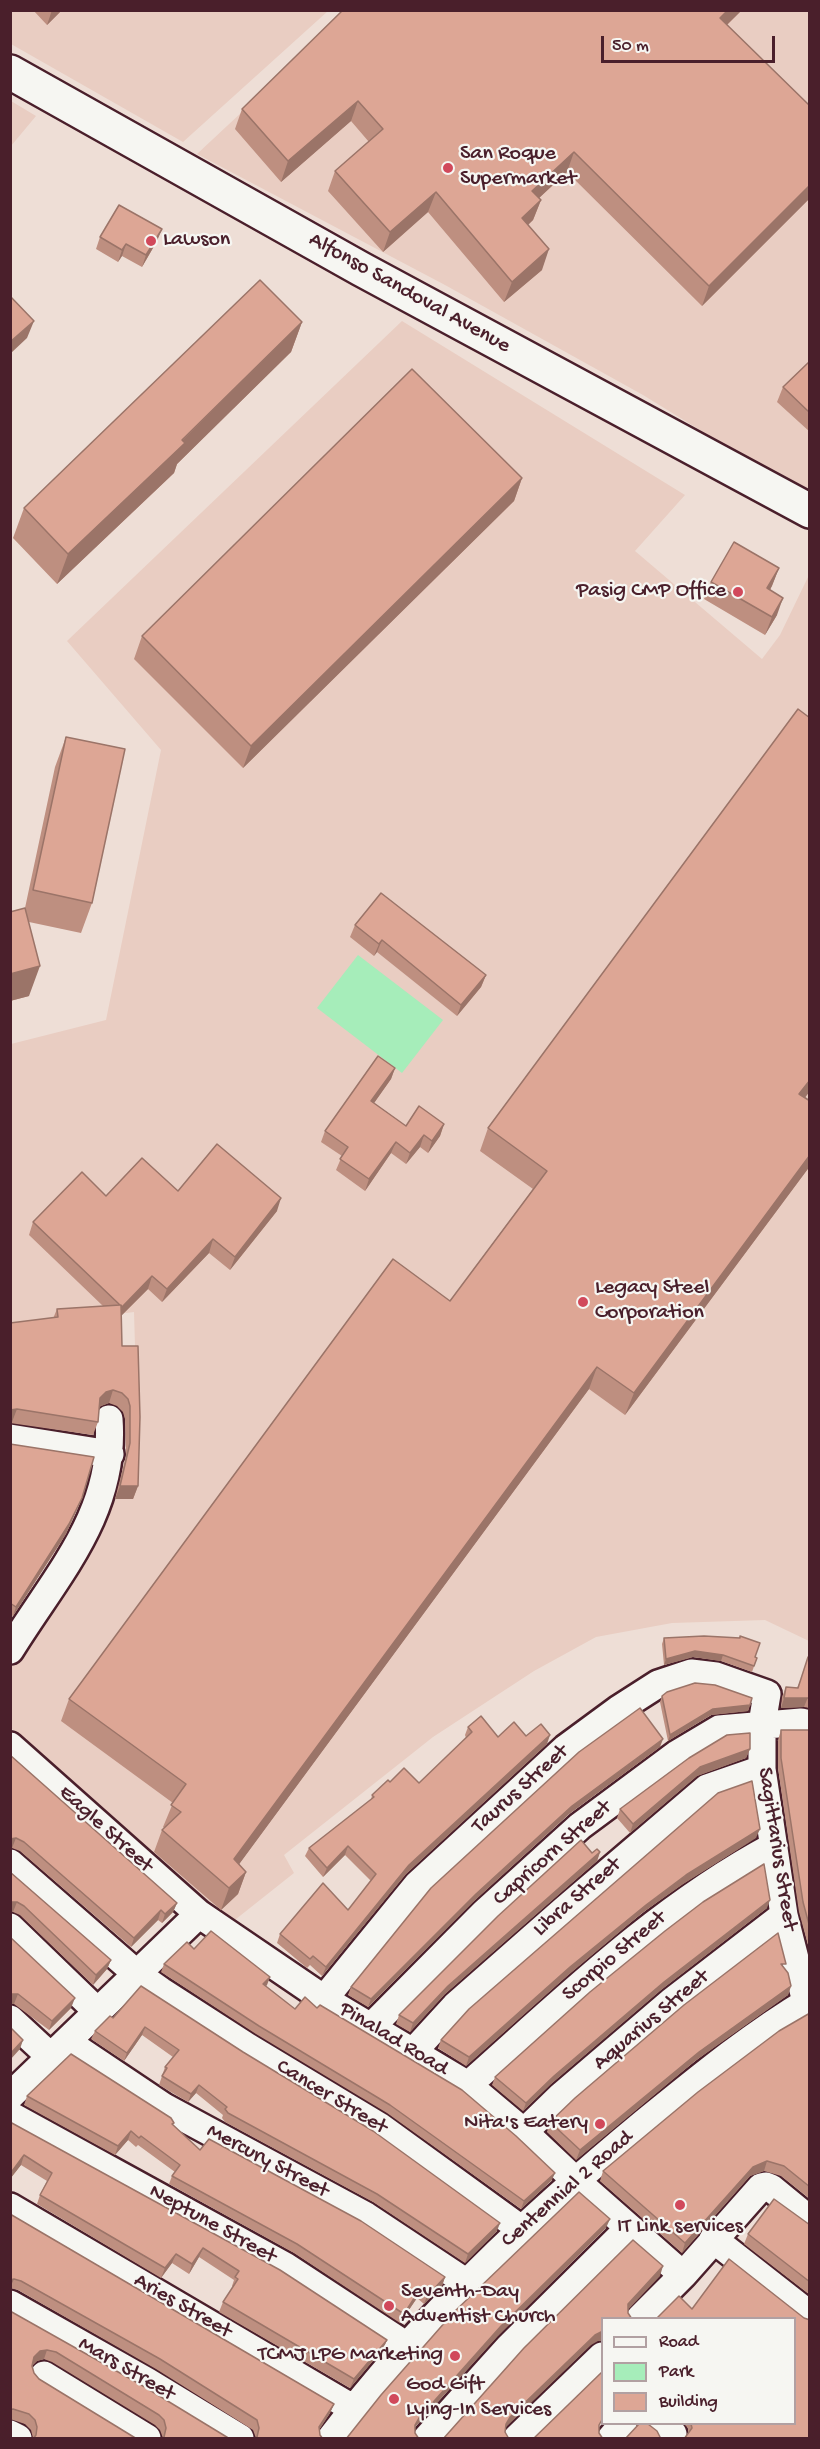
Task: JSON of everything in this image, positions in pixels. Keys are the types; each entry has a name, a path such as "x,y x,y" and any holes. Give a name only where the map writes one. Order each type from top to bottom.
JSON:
{"main road":[{"name":"Alfonso Sandoval Avenue","path":"10,72 351,264 810,511"}],"street":[{"path":"10,1650 83,1538 96,1513 107,1476 110,1454 110,1419"},
{"path":"10,1438 110,1454"},
{"name":"Taurus Street","path":"324,1999 417,1885 566,1748 619,1709 658,1684 691,1673 716,1676 767,1694"},
{"name":"Sagittarius Street","path":"767,1694 762,1724 762,1769 784,1915 808,2001"},
{"name":"Capricorn Street","path":"371,2027 484,1913 580,1826 677,1754 719,1729 762,1724 801,1722 810,1724"},
{"name":"Eagle Street","path":"10,1746 199,1914"},
{"name":"Libra Street","path":"412,2053 455,2006 562,1911 707,1788 762,1769"},
{"name":"Scorpio Street","path":"468,2085 603,1965 692,1894 732,1868 774,1845"},
{"name":"Cancer Street","path":"10,1863 137,1974 248,2047 379,2126 520,2229"},
{"path":"12,2096 199,1914"},
{"name":"Pinalad Road","path":"199,1914 324,1999 468,2085 524,2132 683,2275"},
{"name":"Aquarius Street","path":"524,2132 561,2096 671,2002 784,1915"},
{"path":"10,1927 98,2012"},
{"name":"Centennial 2 Road","path":"331,2439 406,2346 520,2229 575,2180 711,2069 808,2001"},
{"name":"Mercury Street","path":"10,2019 59,2049 366,2216 467,2283"},
{"name":"Neptune Street","path":"12,2096 285,2266 406,2346"},
{"path":"642,2317 683,2275 761,2187 771,2188 810,2220"},
{"name":"Aries Street","path":"10,2206 354,2409"},
{"path":"427,2439 509,2347 629,2228"},
{"path":"713,2240 810,2315"},
{"name":"Mars Street","path":"10,2304 148,2382 240,2439"},
{"path":"517,2439 598,2370"},
{"path":"44,2375 147,2439"},
{"path":"611,2439 622,2425"},
{"path":"10,2434 18,2439"}],"shaded area":[{"path":"11,11 328,11 183,142 11,44"},
{"path":"350,11 809,11 809,497 643,395 445,285 197,154"},
{"path":"11,101 36,116 11,146"},
{"path":"402,321 685,495 635,551 762,659 780,635 809,575 809,1641 765,1620 672,1623 596,1637 534,1671 433,1737 284,1855 294,1873 231,1923 11,1728 11,1645 138,1448 134,1312 63,1321 11,1333 11,1044 106,1020 161,750 67,641"}],"green space":[{"path":"358,955 443,1020 402,1073 317,1008"}],"building":[{"path":"343,10 728,10 720,18 810,106 810,185 709,286 574,152 532,191 541,200 522,218 549,249 512,282 436,192 390,232 335,171 383,129 358,101 288,161 242,109"},
{"path":"119,205 162,229 146,255 126,244 122,250 100,237"},
{"path":"260,280 302,322 182,440 185,443 68,554 24,508"},
{"path":"10,296 34,321 10,342"},
{"path":"810,361 810,413 783,387"},
{"path":"412,369 522,478 251,746 142,636"},
{"path":"734,542 779,568 767,588 783,598 772,617 711,582"},
{"name":"Legacy Steel Corporation","path":"798,709 810,718 810,1080 799,1094 810,1101 810,1155 634,1393 597,1367 234,1859 246,1872 229,1888 162,1830 181,1812 171,1805 186,1784 69,1699 393,1259 450,1301 547,1171 488,1128"},
{"path":"66,737 125,749 92,903 33,890"},
{"path":"381,893 486,975 461,1005 382,940 379,944 355,925"},
{"path":"25,908 40,966 10,974 10,912"},
{"path":"378,1056 395,1068 371,1101 406,1126 419,1106 444,1124 432,1141 424,1135 410,1153 396,1142 369,1179 340,1159 348,1147 325,1131"},
{"path":"217,1144 281,1198 235,1257 213,1239 167,1289 152,1276 122,1307 121,1305 122,1346 138,1346 140,1417 138,1486 120,1486 130,1443 130,1406 128,1399 122,1393 113,1390 106,1392 100,1398 98,1422 17,1409 10,1410 10,1323 58,1317 57,1309 120,1305 33,1222 82,1172 106,1196 142,1158 178,1191"},
{"path":"10,1444 94,1457 82,1498 69,1524 16,1607 10,1603"},
{"path":"704,1636 740,1638 740,1636 760,1643 754,1666 723,1655 695,1651 666,1659 664,1638"},
{"path":"808,1657 810,1658 810,1698 784,1698 786,1687 798,1688"},
{"path":"695,1683 715,1685 752,1698 750,1705 713,1709 670,1735 662,1696 667,1692"},
{"path":"640,1708 663,1739 572,1806 476,1894 371,1999 351,1987 431,1888 579,1752"},
{"path":"481,1716 498,1737 514,1722 526,1736 541,1724 550,1735 409,1865 326,1967 313,1956 310,1959 280,1934 323,1883 348,1910 376,1874 348,1846 327,1868 309,1848 374,1797 372,1795 404,1768 419,1783 472,1732 468,1727"},
{"path":"781,1730 810,1730 810,1928 803,1902 781,1758"},
{"path":"750,1733 750,1749 700,1767 633,1824 620,1809 689,1758 727,1735"},
{"path":"10,1755 177,1903 165,1914 161,1910 134,1938 24,1842 16,1838 10,1839"},
{"path":"752,1781 760,1829 686,1875 646,1905 570,1967 469,2057 441,2040 469,2009 718,1793"},
{"path":"581,1840 592,1853 597,1849 600,1852 448,1986 413,2023 399,2015 498,1916"},
{"path":"764,1864 770,1900 664,1982 554,2076 526,2103 495,2077 590,1992 665,1931 703,1902"},
{"path":"10,1872 111,1960 96,1975 24,1906 17,1902 10,1902"},
{"path":"211,1931 270,1977 263,1984 295,2009 305,1997 317,2008 320,2005 462,2090 555,2173 524,2201 390,2105 259,2026 164,1964 187,1942 194,1949"},
{"path":"778,1933 786,1964 781,1964 788,1973 791,1986 699,2052 580,2150 550,2122 684,2005"},
{"path":"10,1937 75,1998 52,2021 18,1994 10,1994"},
{"path":"141,1986 243,2052 373,2131 500,2223 468,2254 377,2194 228,2113 225,2109 227,2107 199,2085 191,2094 162,2076 167,2068 165,2067 179,2050 145,2027 127,2053 95,2031 110,2016 113,2018"},
{"path":"810,2013 810,2187 784,2166 767,2161 753,2167 685,2243 603,2171 698,2092 779,2031"},
{"path":"10,2027 23,2040 10,2054"},
{"path":"71,2054 171,2118 174,2123 172,2124 200,2150 209,2139 361,2221 445,2277 427,2296 420,2289 404,2314 297,2244 172,2176 180,2165 141,2136 139,2138 131,2131 118,2146 27,2096"},
{"path":"10,2122 280,2270 387,2340 354,2379 223,2302 238,2279 235,2277 239,2271 203,2248 192,2264 176,2254 165,2268 40,2195 52,2173 24,2155 10,2174"},
{"path":"579,2192 610,2219 501,2326 419,2418 415,2425 415,2433 419,2439 346,2439 381,2395 454,2312"},
{"path":"774,2199 810,2225 810,2282 748,2234"},
{"path":"10,2214 334,2404 319,2427 323,2439 255,2439 259,2428 257,2420 160,2359 21,2281 10,2280"},
{"path":"633,2240 663,2266 628,2304 628,2313 631,2317 601,2317 601,2332 595,2335 510,2417 505,2432 509,2439 443,2439 524,2348"},
{"path":"729,2259 804,2318 810,2320 810,2439 684,2439 692,2428 691,2425 796,2425 796,2317 658,2317 679,2296 692,2309"},
{"path":"10,2311 143,2386 230,2439 162,2439 166,2428 164,2420 159,2415 56,2352 47,2350 40,2351 34,2357 32,2366 39,2379 137,2439 33,2439 37,2427 35,2420 29,2414 10,2410"},
{"path":"601,2373 599,2433 603,2439 533,2439"},
{"path":"638,2425 649,2425 657,2431 661,2439 625,2439"}],"place":[{"name":"San Roque Supermarket","path":"448,168"},
{"name":"Lawson","path":"151,241"},
{"name":"Pasig CMP Office","path":"738,592"},
{"name":"Legacy Steel Corporation","path":"583,1302"},
{"name":"Nita's Eatery","path":"600,2124"},
{"name":"IT Link services","path":"680,2205"},
{"name":"Seventh-Day Adventist Church","path":"389,2306"},
{"name":"TCMJ LPG Marketing","path":"455,2356"},
{"name":"God Gift Lying-In Services","path":"394,2399"}]}
